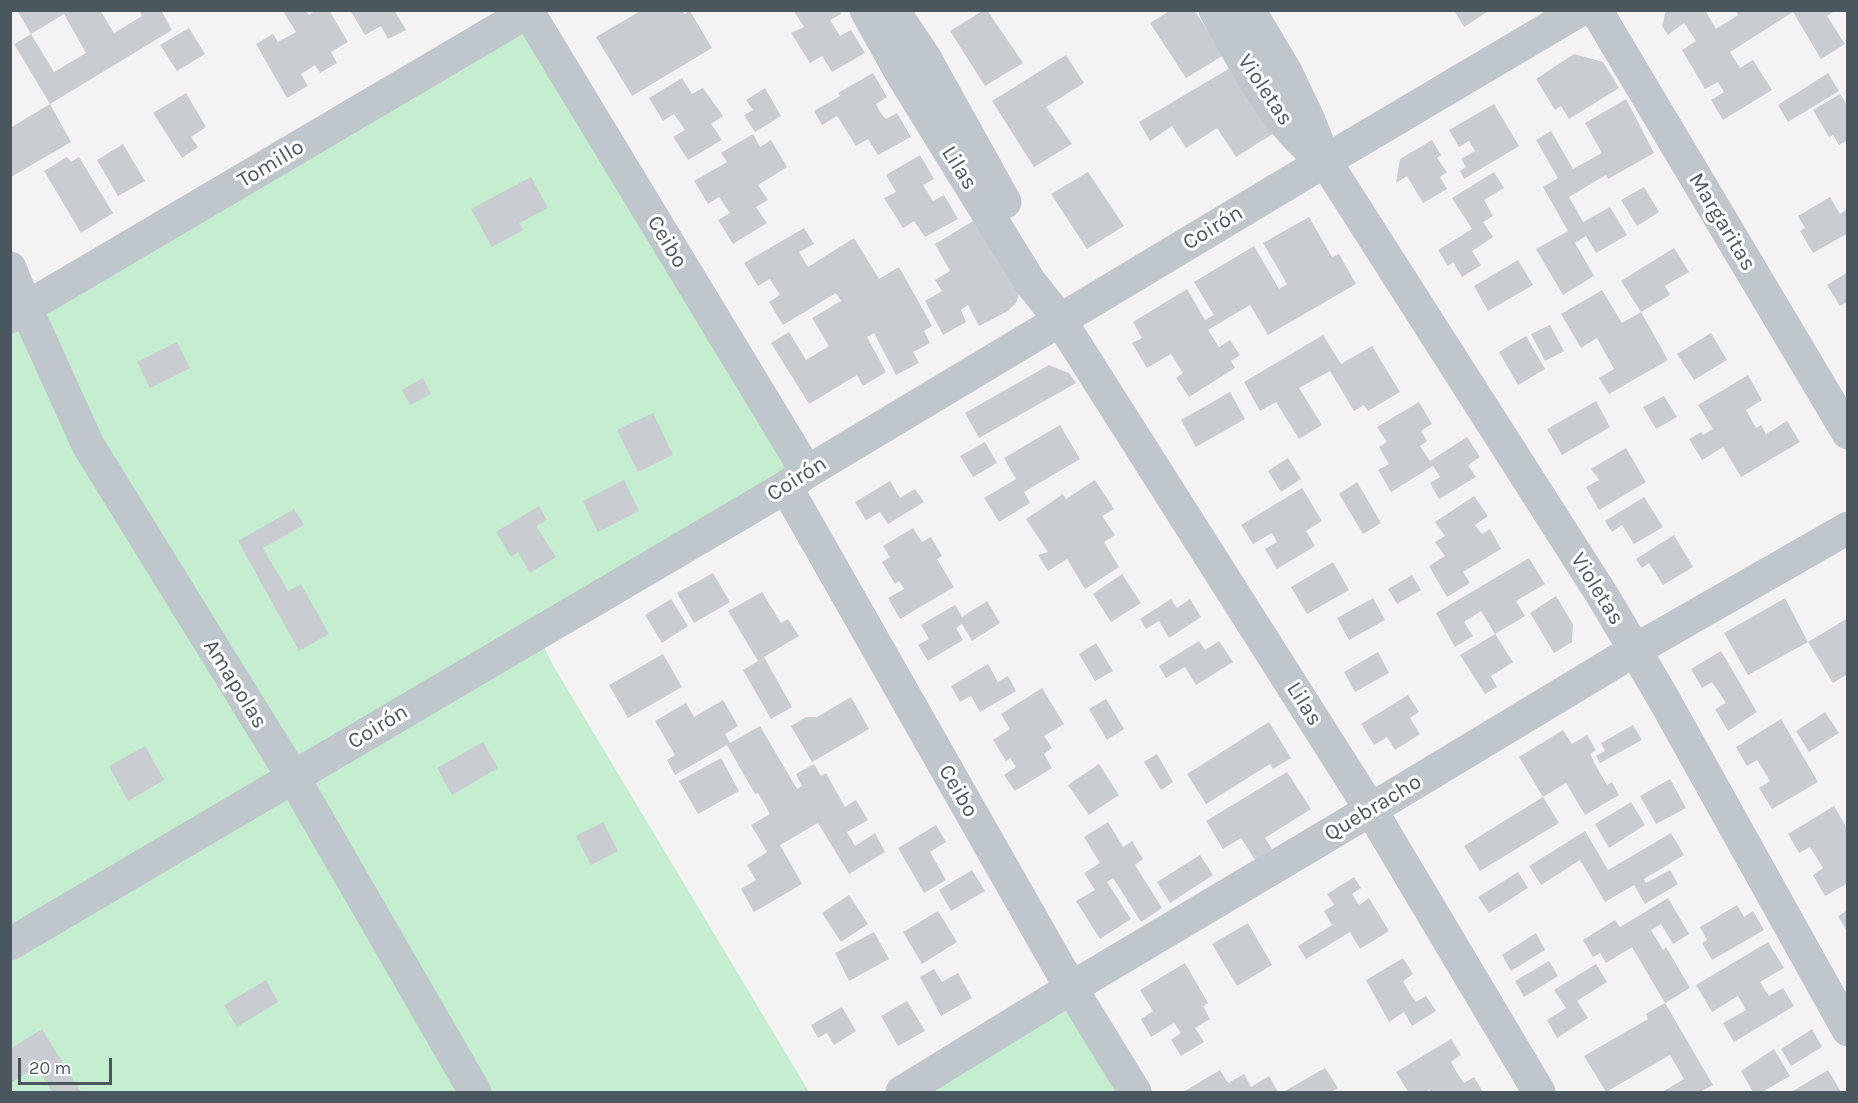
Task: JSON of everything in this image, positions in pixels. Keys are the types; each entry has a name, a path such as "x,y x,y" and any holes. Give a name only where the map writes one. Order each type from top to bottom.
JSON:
{"street":[{"name":"Lilas","path":"866,10 901,73 1030,282 1060,320 1371,810 1539,1092"},
{"name":"Lilas","path":"894,10 925,58 1041,267 1060,320"},
{"name":"Violetas","path":"1215,10 1279,115 1302,144 1325,160"},
{"name":"Violetas","path":"1249,10 1286,72 1325,160 1604,598 1848,1030"},
{"name":"Coirón","path":"10,944 796,480 1325,160 1580,10"},
{"name":"Margaritas","path":"1596,10 1848,433"},
{"name":"Tomillo","path":"18,313 529,11"},
{"name":"Ceibo","path":"529,11 796,480 1071,988 1135,1092"},
{"name":"Amapolas","path":"10,268 18,313 88,445 293,777 475,1092"},
{"name":"Quebracho","path":"902,1092 1635,650 1848,528"}],"green space":[{"path":"528,12 807,472 537,633 554,667 809,1092 11,1092 10,317"},
{"path":"1071,988 1135,1092 902,1092"}],"building":[{"path":"17,10 100,10 114,33 142,16 139,10 161,10 172,30 50,104 14,44 31,34","holes":["64,14 86,53 54,72 31,34"]},
{"path":"288,10 306,10 309,15 316,10 329,10 348,42 331,52 337,63 320,73 315,65 301,74 308,86 287,98 256,44 273,34 278,42 296,32 284,13"},
{"path":"350,10 394,10 406,30 388,39 381,26 365,35"},
{"path":"642,10 682,10 684,14 690,11 712,48 632,96 596,37"},
{"path":"793,10 839,10 841,14 830,20 840,36 851,30 865,53 832,72 822,56 810,63 791,33 804,27"},
{"path":"987,10 1023,63 985,86 950,31"},
{"path":"1171,10 1194,10 1224,55 1186,78 1150,23"},
{"path":"1454,10 1490,10 1464,27"},
{"path":"1666,10 1705,10 1716,29 1738,15 1736,10 1836,10 1827,16 1845,44 1821,59 1793,12 1730,52 1740,68 1753,60 1772,90 1723,120 1711,100 1724,92 1718,82 1705,89 1682,50 1696,41 1684,23 1668,35 1662,26"},
{"path":"189,28 205,54 177,71 160,45"},
{"path":"1574,54 1603,62 1619,88 1569,119 1561,106 1555,110 1536,79"},
{"path":"1066,55 1084,83 1046,107 1072,144 1034,167 992,101"},
{"path":"1230,68 1274,133 1236,157 1217,128 1186,148 1172,126 1150,141 1139,122"},
{"path":"873,73 887,97 876,104 880,112 886,119 897,113 911,137 878,155 868,139 856,146 837,116 822,125 814,111 840,96 838,93"},
{"path":"1828,73 1839,91 1788,122 1778,105"},
{"path":"682,78 692,94 703,88 723,116 711,124 722,140 688,160 673,137 685,130 674,114 663,121 649,98"},
{"path":"765,88 781,116 755,132 744,115 753,110 746,100"},
{"path":"186,93 206,127 191,137 198,147 182,158 153,113"},
{"path":"1840,94 1848,106 1848,140 1839,145 1833,135 1829,137 1813,110"},
{"path":"1626,99 1654,153 1608,179 1606,175 1569,197 1583,222 1610,207 1627,235 1596,253 1586,236 1575,243 1594,276 1563,295 1536,249 1568,231 1543,187 1558,178 1536,140 1551,131 1573,169 1602,153 1585,123"},
{"path":"50,104 71,142 11,177 10,128"},
{"path":"1494,104 1519,146 1464,179 1460,171 1466,167 1461,159 1475,151 1469,141 1459,147 1449,130"},
{"path":"753,134 760,147 771,140 787,167 758,185 768,200 756,207 767,223 733,244 718,220 730,213 719,197 708,204 694,181 727,162 721,153"},
{"path":"1432,140 1441,155 1437,158 1447,172 1440,177 1447,189 1423,203 1407,176 1396,183 1400,159"},
{"path":"123,144 145,181 118,196 97,160"},
{"path":"920,155 934,179 923,185 933,201 944,195 958,219 925,237 914,221 903,228 884,198 896,192 886,175"},
{"path":"67,157 71,162 79,157 113,213 81,233 44,171"},
{"path":"1088,172 1124,226 1087,249 1051,194"},
{"path":"1494,172 1504,188 1484,200 1493,216 1483,222 1493,237 1472,251 1481,265 1462,277 1453,262 1448,266 1438,250 1472,229 1452,198"},
{"path":"531,177 548,208 519,223 523,230 492,247 471,209"},
{"path":"1644,187 1659,212 1637,226 1621,200"},
{"path":"1830,197 1840,214 1848,209 1848,233 1813,253 1800,231 1805,228 1798,216"},
{"path":"1309,217 1332,257 1339,254 1356,284 1268,335 1250,305 1208,330 1219,347 1230,340 1240,355 1231,361 1235,368 1189,397 1176,378 1183,373 1171,354 1147,368 1132,343 1142,338 1133,322 1187,289 1205,320 1214,315 1194,282 1254,246 1279,289 1287,284 1263,243"},
{"path":"978,218 1019,294 1016,303 1008,311 979,326 968,305 961,310 966,322 943,335 925,301 942,291 935,280 950,271 935,244"},
{"path":"804,228 814,244 799,252 808,267 854,238 879,279 899,267 932,326 924,331 930,343 913,352 919,363 896,375 874,333 867,337 886,372 863,386 857,375 809,404 771,343 789,332 806,360 829,346 812,318 841,301 836,293 783,325 769,302 780,295 770,279 758,286 744,263"},
{"path":"1674,248 1689,272 1665,286 1670,295 1641,312 1621,281"},
{"path":"1518,260 1533,285 1488,311 1474,286"},
{"path":"1848,272 1848,302 1840,306 1827,285"},
{"path":"1602,290 1622,323 1641,312 1668,360 1609,394 1599,378 1614,369 1597,338 1581,348 1561,314"},
{"path":"1550,325 1564,351 1545,361 1531,334"},
{"path":"1711,333 1727,360 1694,380 1677,354"},
{"path":"1323,335 1341,364 1372,346 1400,392 1368,411 1364,405 1354,411 1330,371 1299,388 1322,425 1299,439 1276,402 1260,411 1244,382"},
{"path":"1526,336 1545,369 1518,385 1499,352"},
{"path":"177,342 190,368 150,388 137,362"},
{"path":"1049,365 1069,373 1076,383 979,438 965,413"},
{"path":"1748,375 1762,400 1746,410 1756,428 1761,425 1766,434 1787,421 1800,442 1741,477 1723,447 1702,460 1689,439 1701,432 1703,435 1713,429 1698,405"},
{"path":"423,378 431,394 410,405 402,390"},
{"path":"1230,392 1245,419 1196,447 1181,420"},
{"path":"1664,396 1677,417 1656,429 1643,407"},
{"path":"1596,401 1610,427 1562,455 1547,429"},
{"path":"1419,402 1432,424 1421,431 1427,441 1420,446 1430,461 1467,437 1480,457 1468,465 1476,477 1439,499 1430,483 1440,477 1433,466 1391,492 1378,470 1389,464 1379,447 1387,442 1377,427"},
{"path":"653,413 673,455 638,472 617,430"},
{"path":"1060,425 1080,459 1024,492 1030,503 999,522 984,498 1016,479 1004,458"},
{"path":"985,442 997,463 973,477 960,456"},
{"path":"1626,448 1646,482 1599,510 1586,487 1599,480 1591,469"},
{"path":"1288,458 1301,479 1281,492 1268,471"},
{"path":"624,480 639,511 598,532 583,501"},
{"path":"1095,480 1114,509 1102,516 1115,535 1104,542 1119,567 1085,589 1067,559 1048,571 1038,555 1048,552 1026,519 1063,494 1066,499"},
{"path":"890,481 900,498 915,489 924,502 888,524 880,512 866,520 855,502"},
{"path":"1357,482 1381,523 1363,534 1339,494"},
{"path":"1302,488 1322,521 1306,531 1315,546 1277,569 1265,549 1277,542 1272,533 1253,544 1241,525"},
{"path":"1474,496 1488,516 1475,525 1482,534 1490,529 1501,549 1463,572 1470,583 1447,597 1429,566 1445,556 1435,542 1445,536 1435,522"},
{"path":"1644,497 1663,527 1634,544 1622,525 1612,532 1605,521"},
{"path":"539,506 547,520 536,526 556,557 530,573 518,552 511,557 496,532"},
{"path":"294,509 304,525 263,548 288,591 301,584 329,634 299,651 238,541"},
{"path":"913,528 922,542 931,537 942,556 937,559 954,587 900,619 888,598 904,589 899,581 895,584 882,562 890,557 883,546"},
{"path":"1674,535 1693,567 1663,585 1649,563 1642,568 1636,559"},
{"path":"1529,558 1545,584 1516,601 1525,616 1495,634 1481,611 1464,622 1473,636 1455,647 1436,613"},
{"path":"1333,562 1349,590 1307,614 1291,587"},
{"path":"713,573 730,602 694,623 677,593"},
{"path":"1122,574 1141,603 1111,622 1093,594"},
{"path":"1412,575 1421,590 1397,604 1388,589"},
{"path":"762,592 781,623 788,619 799,636 764,657 792,707 771,719 743,670 758,661 728,611"},
{"path":"1556,596 1573,624 1572,642 1554,653 1530,613"},
{"path":"1373,598 1385,620 1349,640 1337,618"},
{"path":"1785,598 1808,642 1748,675 1724,633"},
{"path":"671,599 688,626 662,643 645,615"},
{"path":"1171,599 1177,608 1190,599 1201,617 1169,638 1159,621 1146,629 1140,619"},
{"path":"987,601 1000,623 972,641 962,624 956,628 963,640 928,661 918,645 929,639 921,625 955,605 962,617"},
{"path":"1848,618 1848,674 1833,683 1808,642"},
{"path":"1495,634 1513,662 1491,676 1497,687 1485,694 1460,655"},
{"path":"1199,641 1205,650 1219,641 1233,662 1196,685 1185,667 1166,678 1159,666"},
{"path":"1096,643 1113,671 1095,681 1079,654"},
{"path":"1721,651 1757,712 1728,731 1715,709 1726,703 1712,682 1702,688 1691,669"},
{"path":"1378,652 1389,673 1355,692 1344,672"},
{"path":"663,654 682,687 628,718 609,685"},
{"path":"988,664 998,682 1008,676 1016,691 980,712 971,696 960,702 951,686"},
{"path":"1042,688 1064,724 1044,736 1052,748 1044,754 1052,768 1015,791 1004,775 1016,767 1010,758 1006,761 993,740 1010,729 1001,714"},
{"path":"1408,695 1419,712 1410,718 1420,734 1395,750 1387,737 1374,745 1361,724"},
{"path":"851,697 869,729 812,762 791,726 806,717 817,717"},
{"path":"1106,699 1124,729 1107,740 1089,709"},
{"path":"723,700 738,726 725,734 730,743 760,726 797,789 802,786 796,774 814,764 821,776 826,773 845,807 856,800 868,820 847,832 855,846 875,833 885,852 849,874 818,823 780,845 802,884 754,912 741,889 756,880 747,865 767,852 751,825 770,814 758,793 755,794 727,745 675,775 667,760 675,755 655,721 686,703 694,717"},
{"path":"1825,712 1839,733 1809,752 1796,731"},
{"path":"1781,719 1818,782 1772,809 1759,788 1770,781 1757,760 1747,766 1736,747"},
{"path":"1269,722 1291,758 1273,769 1270,764 1206,804 1187,774"},
{"path":"1633,725 1642,740 1600,763 1596,756 1605,751 1601,743"},
{"path":"1563,730 1572,744 1587,735 1596,750 1590,754 1596,766 1607,785 1612,782 1619,795 1585,815 1566,783 1543,797 1519,757"},
{"path":"483,742 498,768 452,795 437,768"},
{"path":"145,746 164,780 128,801 109,766"},
{"path":"1157,754 1173,782 1161,790 1144,762"},
{"path":"721,758 739,791 698,814 679,781"},
{"path":"1099,764 1119,795 1089,815 1068,785"},
{"path":"1287,772 1311,809 1265,838 1272,849 1255,860 1241,838 1223,849 1206,821"},
{"path":"1670,779 1686,808 1656,824 1640,796"},
{"path":"1543,797 1559,823 1480,871 1464,846"},
{"path":"1631,802 1645,825 1609,848 1595,824"},
{"path":"1834,806 1848,830 1848,883 1825,896 1813,875 1823,868 1810,847 1799,853 1788,834"},
{"path":"603,822 618,851 591,865 576,836"},
{"path":"1108,822 1123,847 1132,841 1143,859 1135,865 1162,908 1141,922 1113,878 1107,882 1131,919 1100,939 1076,901 1095,890 1084,873 1100,863 1084,837"},
{"path":"936,825 946,842 930,852 946,880 924,893 898,848"},
{"path":"1585,831 1608,870 1671,833 1684,855 1644,879 1646,883 1670,870 1678,884 1645,904 1634,885 1605,902 1580,860 1541,885 1529,866"},
{"path":"1200,855 1213,875 1170,903 1157,882"},
{"path":"972,870 985,891 951,911 939,890"},
{"path":"1518,872 1528,888 1489,913 1478,897"},
{"path":"1354,877 1361,888 1352,894 1359,905 1369,898 1389,931 1360,949 1350,932 1306,959 1298,946 1332,925 1324,911 1334,905 1327,894"},
{"path":"849,895 868,924 841,942 822,913"},
{"path":"1668,898 1689,934 1673,944 1661,924 1651,930 1663,950 1666,947 1690,988 1665,1003 1632,947 1606,963 1600,953 1593,957 1583,940 1615,920 1620,927"},
{"path":"1737,905 1744,917 1753,911 1764,930 1712,960 1702,943 1707,940 1700,927"},
{"path":"1848,910 1848,933 1838,916"},
{"path":"938,911 957,942 922,964 903,932"},
{"path":"1248,923 1272,965 1237,986 1212,944"},
{"path":"874,932 889,959 849,981 835,953"},
{"path":"1536,933 1545,950 1511,971 1502,955"},
{"path":"1768,942 1784,968 1760,982 1769,996 1783,988 1794,1006 1734,1042 1723,1023 1746,1010 1738,996 1712,1012 1696,985"},
{"path":"1403,958 1413,974 1403,981 1409,992 1416,1002 1426,996 1436,1011 1412,1026 1404,1012 1389,1022 1366,980"},
{"path":"1549,961 1558,976 1524,997 1515,981"},
{"path":"1185,963 1208,1003 1203,1006 1210,1019 1195,1028 1204,1042 1181,1056 1171,1040 1181,1033 1174,1023 1151,1037 1141,1019 1153,1011 1140,990"},
{"path":"1596,964 1607,982 1577,1001 1588,1018 1557,1038 1547,1020 1566,1008 1554,990"},
{"path":"934,969 942,982 958,973 972,998 941,1016 920,977"},
{"path":"266,980 278,1002 237,1027 224,1005"},
{"path":"907,1001 925,1031 898,1046 881,1016"},
{"path":"1665,1003 1713,1085 1700,1092 1662,1092 1684,1079 1670,1055 1606,1092 1584,1056 1648,1019 1646,1014"},
{"path":"842,1007 856,1031 834,1045 827,1033 818,1038 811,1025"},
{"path":"42,1029 81,1092 52,1092 37,1067 10,1083 10,1049"},
{"path":"1812,1029 1822,1047 1791,1066 1781,1049"},
{"path":"1451,1039 1461,1055 1451,1062 1457,1073 1464,1083 1474,1077 1483,1092 1431,1092 1429,1090 1408,1092 1396,1072"},
{"path":"1774,1049 1790,1076 1762,1092 1753,1092 1741,1071"},
{"path":"1325,1068 1338,1088 1330,1092 1283,1092"},
{"path":"1220,1070 1228,1083 1244,1074 1251,1087 1269,1076 1278,1092 1183,1092"},
{"path":"1828,1070 1841,1092 1791,1092"}]}
